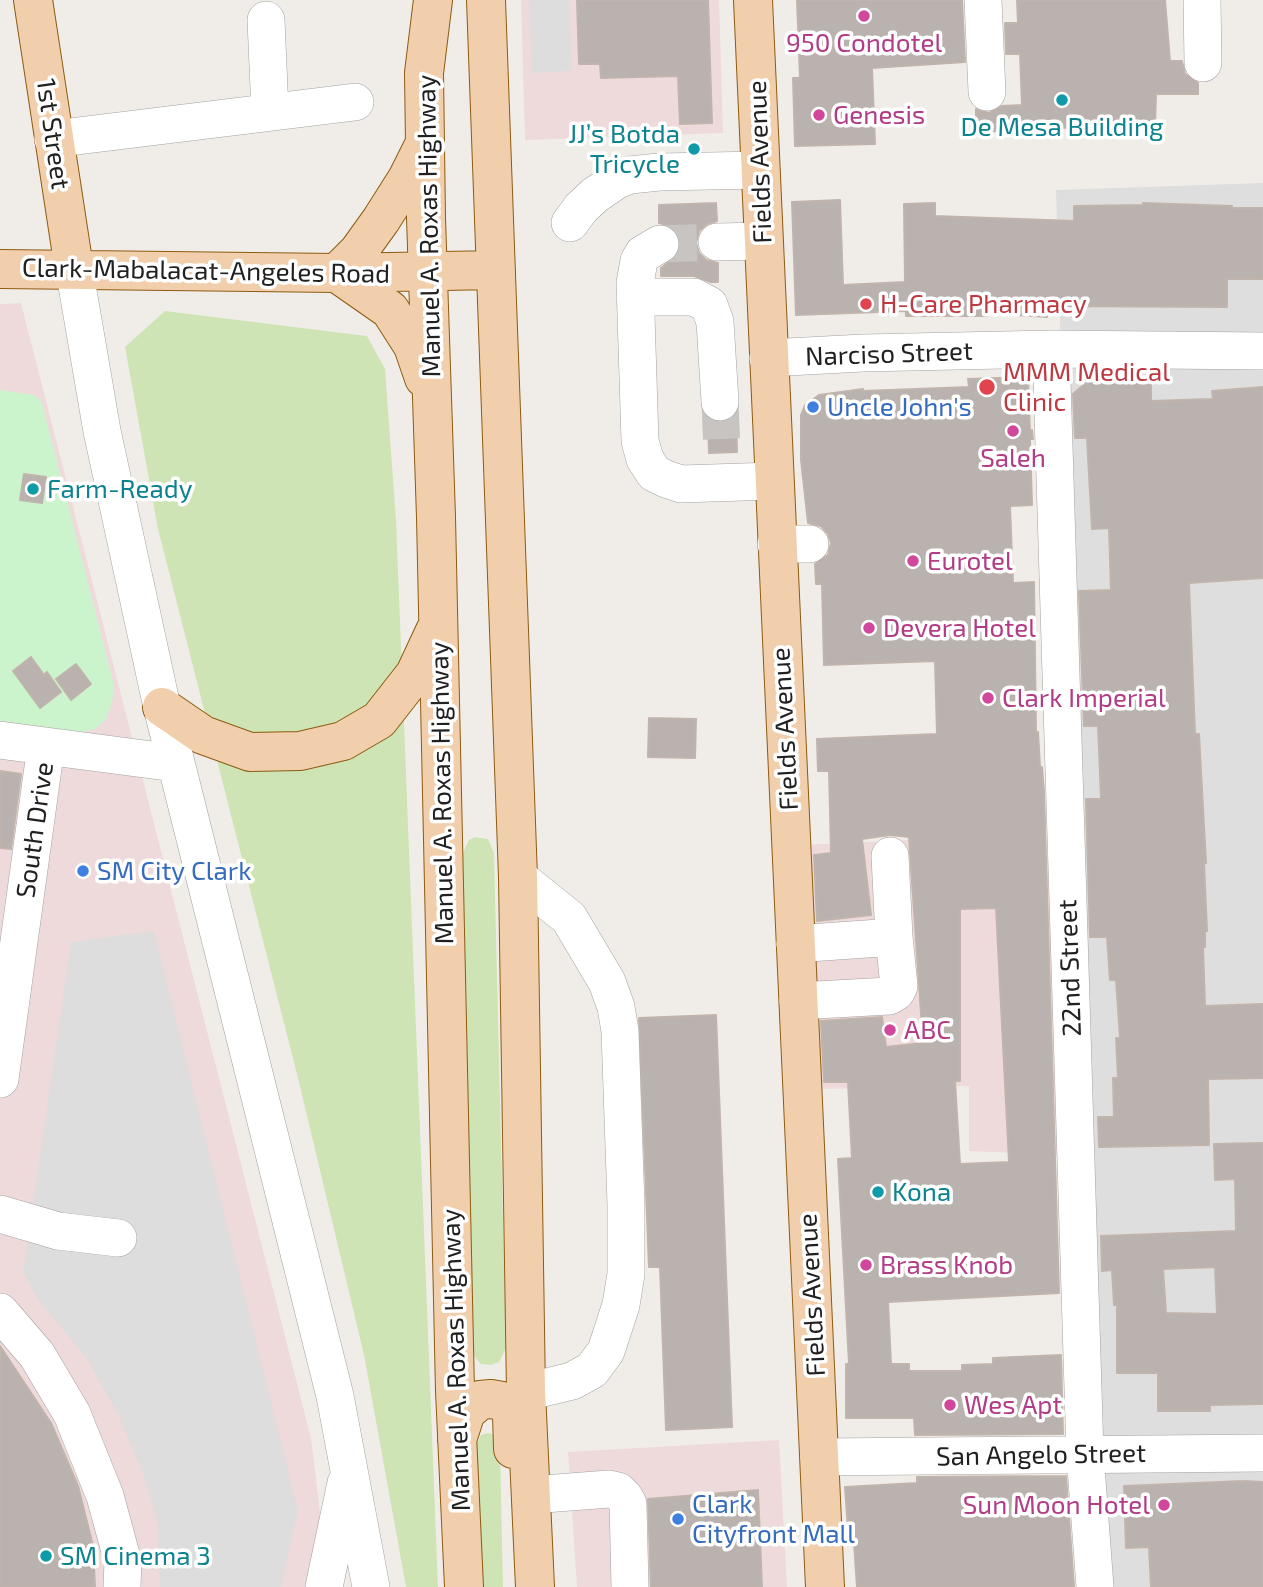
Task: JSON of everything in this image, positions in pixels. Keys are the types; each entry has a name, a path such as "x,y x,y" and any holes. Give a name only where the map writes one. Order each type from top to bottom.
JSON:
{"main road":[{"name":"1st Street","path":"33,0 74,268"},
{"name":"Manuel A. Roxas Highway","path":"433,0 424,73 457,1440 464,1587"},
{"path":"486,0 518,877 526,1392 535,1587"},
{"name":"Fields Avenue","path":"753,0 773,481 793,544 795,944 825,1587"},
{"path":"426,142 381,220 358,253 337,273 383,304 398,320 413,346 433,404"},
{"name":"Clark-Mabalacat-Angeles Road","path":"0,269 337,273 496,270"},
{"path":"162,707 203,735 250,752 300,751 343,741 379,720 415,674 439,623"},
{"path":"457,1440 466,1412 472,1405 480,1400 492,1399 502,1401 508,1406 512,1415 520,1587"}],"street":[{"path":"983,0 988,92"},
{"path":"1202,0 1203,63"},
{"path":"266,20 270,112"},
{"path":"53,139 355,102"},
{"path":"570,223 595,195 617,180 630,175 760,170"},
{"path":"718,242 763,241"},
{"path":"660,244 643,254 635,283 640,441 645,459 654,472 666,480 681,484 723,468 773,481"},
{"path":"74,268 102,431 162,707 335,1396 371,1587"},
{"path":"635,297 694,297 709,305 715,322 720,402"},
{"name":"Narciso Street","path":"768,358 1051,349 1263,351"},
{"name":"22nd Street","path":"1051,349 1085,1454 1095,1587"},
{"path":"0,740 175,763"},
{"name":"South Drive","path":"0,1079 46,746"},
{"path":"798,1001 889,996 900,986 894,936 890,856"},
{"path":"518,877 569,918 607,982 616,1007 620,1031 626,1205 624,1284 615,1329 606,1351 592,1370 572,1381 526,1392"},
{"path":"795,944 894,936"},
{"path":"0,1214 58,1231 118,1238"},
{"path":"0,1312 37,1355 72,1414 105,1496 123,1562 122,1587"},
{"name":"San Angelo Street","path":"819,1457 1263,1453"},
{"path":"324,1587 350,1465"},
{"path":"531,1495 608,1489 618,1491 628,1504 630,1587"}],"shaded area":[{"path":"521,0 719,0 723,133 525,140"},
{"path":"529,0 569,0 572,71 532,73"},
{"path":"1263,183 1263,1587 1099,1587 1056,190"},
{"name":"SM City Clark","path":"21,303 311,1438 329,1587 0,1587 0,304"},
{"name":"ABC","path":"909,840 911,869 1059,858 1063,1155 969,1151 969,1086 819,1089 803,845"},
{"path":"154,931 298,1511 281,1587 160,1587 157,1520 142,1471 118,1414 86,1357 40,1302 23,1273 71,942"},
{"name":"Clark Cityfront Mall","path":"779,1440 787,1587 577,1587 568,1452"}],"green space":[{"path":"165,311 367,336 385,369 396,520 438,1587 406,1587 364,1355 298,1078 158,529 125,347"},
{"path":"0,390 34,395 43,407 114,685 112,703 106,719 95,729 82,732 0,721"},
{"path":"475,837 488,839 494,853 506,1348 499,1362 491,1365 481,1364 471,1353 462,855 469,840"},
{"path":"481,1435 495,1435 500,1450 503,1587 480,1587 475,1448"}],"building":[{"path":"577,0 708,0 712,123 680,124 678,76 601,78 600,64 579,64"},
{"path":"797,0 962,0 965,62 872,68 875,144 795,146 793,78 800,78"},
{"path":"1017,0 1165,0 1170,61 1182,61 1185,74 1198,83 1198,94 1156,94 1155,126 1102,123 1102,126 976,132 976,109 989,113 1002,106 1022,105 1020,54 1006,54 1005,23 1018,23"},
{"path":"840,200 843,285 905,282 904,204 935,203 935,216 1074,221 1074,206 1143,203 1263,208 1263,279 1227,279 1227,307 1048,306 1047,317 987,313 987,316 906,316 906,311 796,315 792,202"},
{"path":"716,203 717,221 707,224 699,231 696,243 699,253 706,260 718,263 718,282 694,276 661,276 661,268 678,255 681,243 671,226 659,223 659,205"},
{"path":"1028,377 1030,432 1032,430 1033,439 1030,439 1032,505 1010,506 1013,583 1034,582 1036,732 1044,792 1059,1293 888,1302 891,1364 909,1364 909,1371 962,1371 962,1365 993,1364 993,1358 1061,1355 1063,1434 915,1435 914,1418 846,1418 846,1364 849,1364 838,1159 852,1158 848,1082 824,1082 821,1021 882,1017 886,1047 923,1043 909,837 890,835 862,839 871,915 817,921 814,855 831,853 829,771 818,771 817,739 937,734 935,661 824,665 822,584 816,584 815,564 828,555 831,543 821,526 808,523 801,460 801,415 805,405 819,395 863,389 969,387 968,379","holes":["996,908 1009,1162 960,1164 955,1081 960,1081 960,909"]},
{"path":"1087,382 1151,382 1151,401 1213,399 1212,391 1263,387 1263,578 1189,583 1195,734 1199,734 1206,863 1207,931 1203,947 1205,1006 1263,1004 1263,1078 1208,1079 1209,1145 1099,1147 1098,1117 1114,1117 1113,1078 1118,1078 1116,1038 1120,1038 1116,980 1110,980 1107,937 1090,937 1086,799 1101,799 1098,726 1084,726 1079,591 1111,590 1109,528 1092,529 1087,438 1075,438 1073,394"},
{"path":"736,414 737,452 709,453 708,419 722,423 731,420"},
{"name":"Farm-Ready","path":"24,474 46,477 42,503 20,500"},
{"path":"31,657 44,675 47,672 61,692 40,708 13,671"},
{"path":"76,664 91,684 71,700 56,679"},
{"path":"649,718 696,719 695,758 648,757"},
{"path":"0,771 21,774 11,849 0,848"},
{"path":"716,1015 732,1427 666,1430 660,1267 649,1267 639,1018"},
{"path":"1263,1143 1263,1404 1210,1405 1210,1411 1158,1411 1158,1373 1117,1373 1117,1305 1114,1305 1112,1270 1102,1271 1101,1236 1236,1231 1235,1179 1215,1180 1214,1144","holes":["1215,1267 1217,1314 1166,1313 1163,1269"]},
{"path":"0,1346 51,1423 78,1486 93,1546 95,1587 0,1587"},
{"path":"1066,1476 1074,1587 857,1587 854,1543 849,1544 845,1487 917,1483 917,1477"},
{"path":"1263,1482 1263,1587 1151,1587 1149,1547 1126,1548 1124,1486"},
{"path":"758,1490 762,1587 651,1587 648,1499"}],"tunnel":[{"path":"660,244 717,242"},
{"path":"720,402 722,453"}],"place":[{"name":"950 Condotel","path":"864,16"},
{"name":"De Mesa Building","path":"1062,100"},
{"name":"Genesis","path":"819,115"},
{"name":"JJ’s Botda Tricycle","path":"694,149"},
{"name":"H-Care Pharmacy","path":"866,304"},
{"name":"MMM Medical Clinic","path":"987,387"},
{"name":"Uncle John's","path":"813,407"},
{"name":"Saleh","path":"1013,431"},
{"name":"Farm-Ready","path":"33,489"},
{"name":"Eurotel","path":"913,561"},
{"name":"Devera Hotel","path":"869,628"},
{"name":"Clark Imperial","path":"988,698"},
{"name":"SM City Clark","path":"83,871"},
{"name":"ABC","path":"890,1030"},
{"name":"Kona","path":"878,1192"},
{"name":"Brass Knob","path":"866,1265"},
{"name":"Wes Apt","path":"950,1405"},
{"name":"Sun Moon Hotel","path":"1164,1505"},
{"name":"Clark Cityfront Mall","path":"678,1519"},
{"name":"SM Cinema 3","path":"46,1556"}]}
